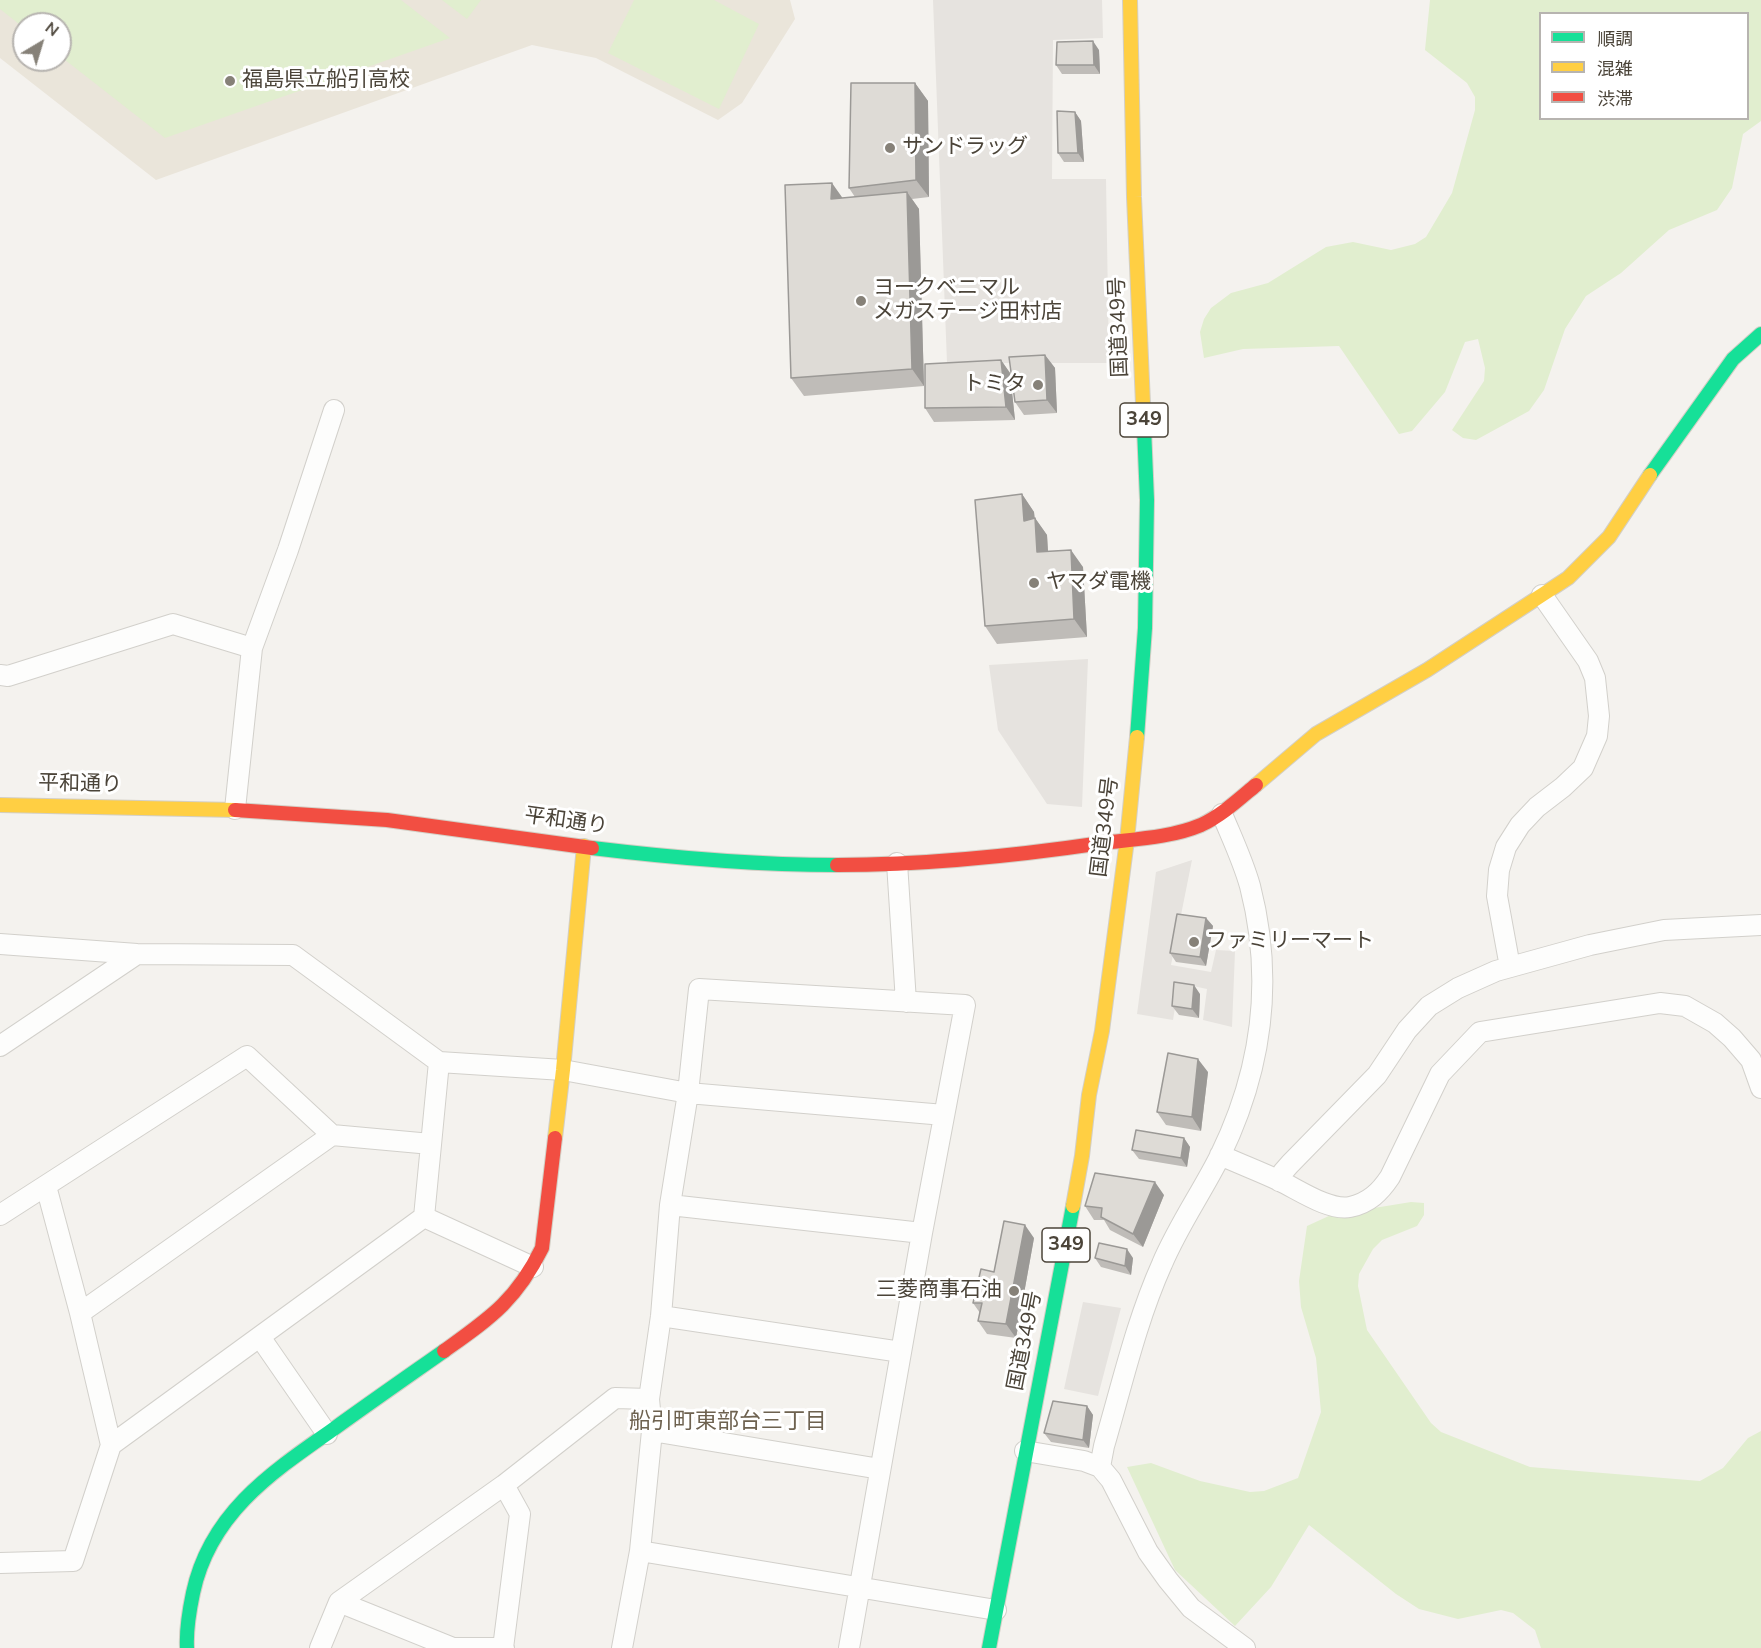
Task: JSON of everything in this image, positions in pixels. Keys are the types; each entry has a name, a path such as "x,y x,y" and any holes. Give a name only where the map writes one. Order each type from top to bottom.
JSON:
{"main road":[{"name":"国道349号","path":"989,1648 1082,1156 1089,1095 1102,1030 1127,840 1138,731 1145,628 1148,500 1134,197 1130,0"},
{"name":"平和通り","path":"0,805 235,809 389,821 701,860 792,865 897,863 1053,851 1180,832 1222,814 1316,734 1427,670 1568,578 1609,537 1733,359 1761,334"},
{"path":"187,1648 189,1614 198,1569 223,1523 244,1498 268,1477 503,1307 519,1290 533,1267 542,1248 584,846"}],"street":[{"path":"235,809 252,648 288,550 334,410"},
{"path":"1510,967 1497,896 1499,870 1506,847 1520,825 1537,807 1583,768 1596,736 1599,716 1595,678 1588,662 1542,595"},
{"path":"0,675 8,676 173,624 252,648"},
{"path":"1100,1467 1143,1313 1158,1273 1220,1155 1248,1084 1259,1038 1263,990 1258,923 1250,886 1239,852 1222,814"},
{"path":"897,863 906,1002"},
{"path":"1279,1181 1290,1164 1377,1075 1407,1030 1429,1006 1458,988 1496,971 1590,945 1664,930 1761,925"},
{"path":"0,944 137,954 293,955 439,1062 562,1070 688,1093 944,1115"},
{"path":"0,1046 137,954"},
{"path":"622,1648 640,1551 651,1431 649,1399 661,1316 670,1205 688,1093 699,989 965,1005 922,1233 849,1648"},
{"path":"1220,1155 1325,1203 1348,1208 1367,1202 1380,1191 1390,1177 1440,1074 1480,1032 1660,1003 1685,1006 1715,1023 1751,1060 1761,1088"},
{"path":"0,1215 247,1056 332,1135 431,1144"},
{"path":"111,1445 424,1217 439,1062"},
{"path":"80,1313 332,1135"},
{"path":"0,1563 73,1561 111,1445 80,1313 46,1186"},
{"path":"670,1205 922,1233"},
{"path":"424,1217 533,1267"},
{"path":"661,1316 901,1352"},
{"path":"260,1337 327,1434"},
{"path":"320,1648 339,1602 504,1485 615,1398 649,1399"},
{"path":"651,1431 880,1469"},
{"path":"1025,1451 1084,1461 1100,1467 1111,1480 1148,1552 1167,1580 1191,1608 1245,1648"},
{"path":"339,1602 453,1648 503,1648 520,1514 504,1485"},
{"path":"640,1551 996,1610"}],"shaded area":[{"name":"福島県立船引高校","path":"0,0 790,0 795,19 742,103 718,120 596,58 532,45 156,180 18,72 72,72 72,12 12,12 12,67 0,58"},
{"path":"933,0 1102,0 1103,38 1053,40 1052,179 1106,179 1109,363 947,363"},
{"path":"1088,659 1082,807 1047,804 998,730 989,665"},
{"path":"1192,860 1171,965 1211,972 1216,950 1235,951 1232,1027 1203,1020 1207,989 1179,983 1173,1020 1137,1014 1156,872"},
{"path":"1083,1302 1121,1308 1098,1396 1064,1389"}],"green space":[{"path":"0,0 401,0 450,38 165,138 72,65 72,12 12,12 12,18 0,9"},
{"path":"442,0 481,0 467,19"},
{"path":"634,0 714,0 759,24 719,109 608,53"},
{"path":"1430,0 1761,0 1761,121 1743,134 1732,188 1717,210 1669,230 1621,273 1586,296 1565,329 1544,390 1529,411 1476,440 1463,438 1452,430 1484,381 1485,368 1478,339 1465,342 1445,392 1412,431 1399,434 1339,346 1243,349 1204,358 1200,332 1204,319 1211,308 1231,293 1268,283 1326,247 1353,242 1391,250 1415,244 1426,237 1452,193 1475,110 1475,97 1467,83 1425,50"},
{"path":"1411,1202 1424,1203 1424,1215 1417,1226 1382,1240 1373,1249 1359,1274 1358,1286 1367,1330 1431,1423 1441,1432 1530,1467 1700,1481 1723,1468 1748,1438 1761,1431 1761,1648 1541,1648 1535,1630 1513,1613 1501,1610 1458,1619 1419,1609 1396,1594 1309,1525 1271,1587 1235,1626 1175,1570 1127,1467 1151,1463 1200,1481 1250,1492 1264,1491 1298,1478 1321,1412 1316,1358 1301,1307 1299,1281 1307,1226 1331,1215"}],"building":[{"path":"1093,41 1094,65 1056,65 1057,42"},
{"path":"851,83 915,83 916,180 849,188"},
{"path":"1057,111 1075,112 1078,153 1058,153"},
{"name":"ヨークベニマル メガステージ田村店","path":"832,183 831,199 907,192 912,369 791,378 785,185"},
{"path":"1045,355 1047,400 1015,402 1009,357"},
{"path":"1001,360 1006,407 925,408 925,364"},
{"path":"1022,494 1024,521 1035,518 1037,552 1071,550 1074,619 985,626 975,500"},
{"path":"1177,914 1206,918 1200,957 1170,953"},
{"path":"1174,982 1194,985 1192,1009 1172,1006"},
{"path":"1168,1053 1198,1059 1192,1117 1157,1112"},
{"path":"1136,1130 1184,1138 1181,1158 1132,1150"},
{"path":"1095,1173 1155,1182 1133,1234 1101,1217 1102,1208 1085,1206"},
{"path":"1004,1221 1025,1225 1006,1324 978,1321 982,1303 973,1303 981,1269 994,1272"},
{"path":"1099,1243 1127,1249 1125,1266 1095,1258"},
{"path":"1053,1401 1087,1406 1083,1440 1044,1433"}],"traffic: fast":[{"path":"1650,475 1733,359 1761,334"},
{"path":"1137,737 1145,628 1147,500 1143,404"},
{"path":"592,848 714,860 837,865"},
{"path":"989,1648 1073,1206"},
{"path":"187,1648 190,1607 201,1565 229,1517 267,1478 289,1461 444,1351"}],"traffic: slow":[{"path":"1130,0 1134,197 1143,404"},
{"path":"1256,785 1316,734 1427,670 1568,578 1609,537 1650,475"},
{"path":"1073,1206 1089,1095 1102,1031 1127,840 1137,737"},
{"path":"0,805 235,810"},
{"path":"555,1138 584,846"}],"traffic: jam":[{"path":"837,865 970,859 1164,835 1209,821 1256,785"},
{"path":"235,810 387,820 592,848"},
{"path":"444,1351 488,1318 512,1295 542,1248 555,1138"}],"place":[{"name":"福島県立船引高校","path":"230,81"},
{"name":"サンドラッグ","path":"890,148"},
{"name":"ヨークベニマル メガステージ田村店","path":"861,301"},
{"name":"トミタ","path":"1038,385"},
{"name":"ヤマダ電機","path":"1034,583"},
{"name":"ファミリーマート","path":"1194,942"},
{"name":"三菱商事石油","path":"1014,1291"}],"district":[{"name":"船引町東部台三丁目","path":"728,1423"}]}
